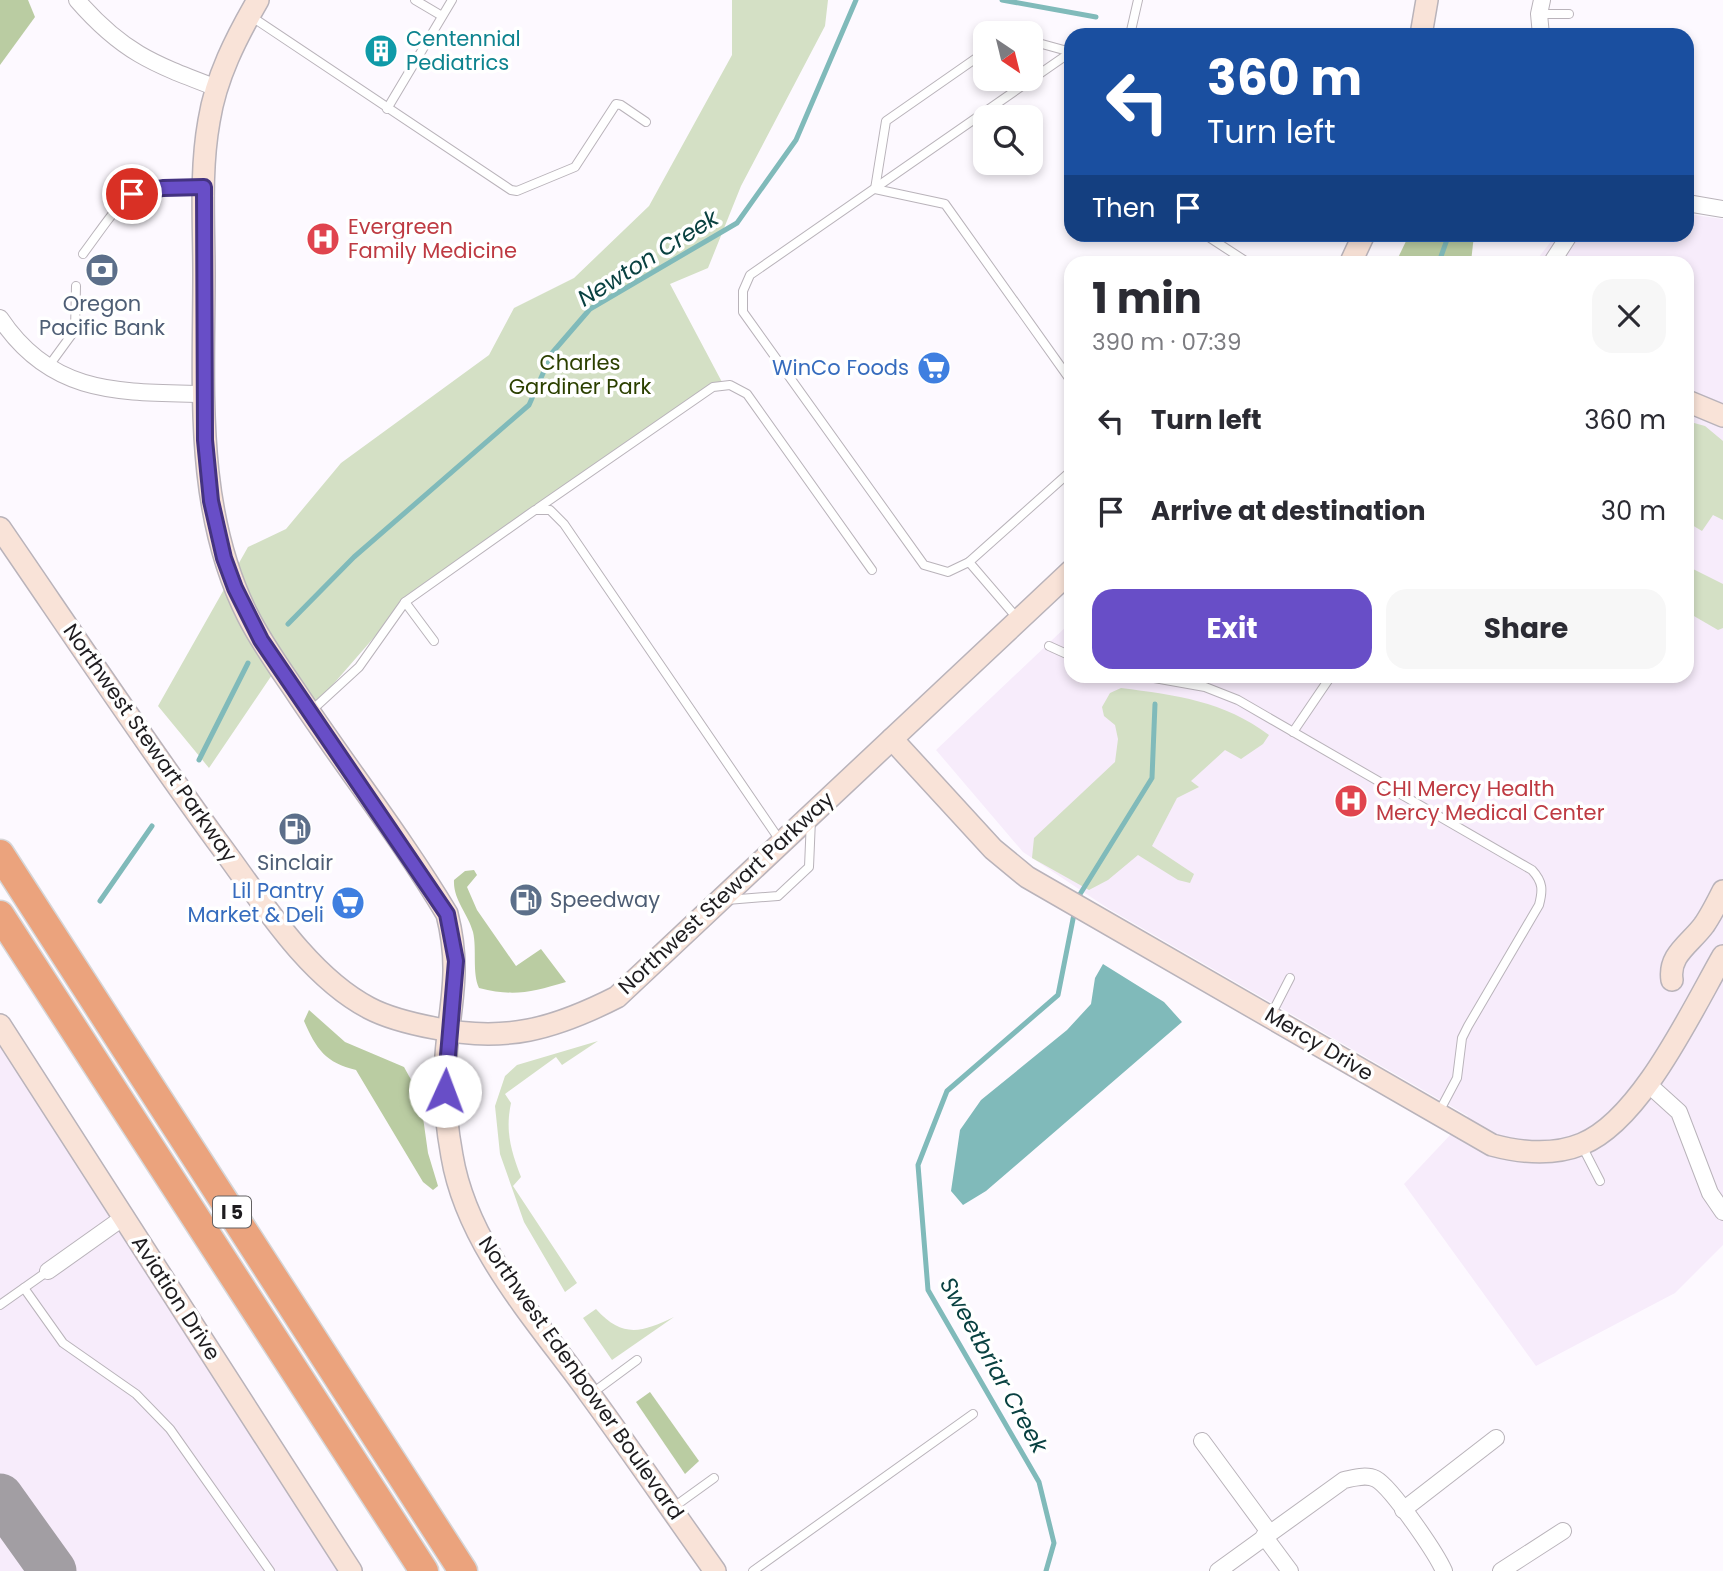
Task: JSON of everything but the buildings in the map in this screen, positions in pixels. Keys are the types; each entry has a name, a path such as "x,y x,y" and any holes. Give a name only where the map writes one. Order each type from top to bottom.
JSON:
{"highway":[{"name":"I 5","path":"0,854 463,1571"},
{"name":"I 5","path":"0,915 424,1571"}],"street":[{"path":"77,0 97,23 141,57 217,88"},
{"path":"1422,28 1427,0"},
{"name":"Northwest Edenbower Boulevard","path":"254,7 228,58 217,88 208,122 204,187 206,470 224,558 248,616 309,712 447,914 456,961 449,1031 446,1111 452,1158 462,1193 489,1251 715,1571"},
{"path":"1540,7 1541,28"},
{"path":"1694,203 1723,209"},
{"path":"0,318 18,342 68,380 114,391 204,394"},
{"path":"1694,404 1723,415"},
{"name":"Northwest Stewart Parkway","path":"0,528 166,771 286,933 334,986 370,1009 417,1025 485,1036 516,1034 544,1028 617,997 1064,578"},
{"name":"Mercy Drive","path":"892,739 993,849 1027,877 1492,1145 1512,1150 1544,1152 1582,1144 1616,1121 1648,1084 1723,956"},
{"path":"1672,980 1670,968 1682,948 1702,927 1723,891"},
{"name":"Aviation Drive","path":"0,1025 351,1571"},
{"path":"1648,1084 1679,1112 1710,1193 1723,1212"},
{"path":"48,1271 124,1217"},
{"path":"1403,1510 1496,1438"},
{"path":"1202,1441 1290,1571"},
{"path":"1218,1571 1344,1480 1362,1476 1375,1478 1403,1510 1444,1571"},
{"path":"1501,1571 1563,1531"}],"lane":[{"path":"415,0 442,16"},
{"path":"387,109 452,0"},
{"path":"1132,28 1138,0"},
{"path":"254,7 387,109 511,190 517,191 575,167 616,104 646,122"},
{"path":"1540,7 1569,15"},
{"path":"1043,44 1064,50"},
{"path":"1043,72 1064,57"},
{"path":"875,189 886,121 973,60"},
{"path":"1015,91 750,275 743,292 743,312 923,565 948,572 969,562 1064,477"},
{"path":"83,254 122,201 142,190 204,187"},
{"path":"875,189 945,204 1064,372"},
{"path":"1216,242 1237,256"},
{"path":"48,367 75,330 76,286"},
{"path":"309,712 359,667 405,602 713,387 730,385 747,394 872,570"},
{"path":"535,510 550,510 564,524 781,842"},
{"path":"969,562 1019,620"},
{"path":"405,602 434,641"},
{"path":"1049,646 1064,653"},
{"path":"1178,683 1213,690 1238,700 1532,870 1540,878 1543,890 1539,905 1462,1038 1457,1078 1437,1115"},
{"path":"1293,732 1326,683"},
{"path":"721,900 778,896 794,882 809,867 811,814"},
{"path":"1270,1015 1290,978"},
{"path":"1582,1144 1600,1181"},
{"path":"0,1304 48,1271"},
{"path":"24,1288 63,1343 135,1394 170,1429 270,1571"},
{"path":"590,1395 637,1360"},
{"path":"753,1571 973,1414"},
{"path":"671,1509 714,1478"}],"shaded area":[{"name":"CHI Mercy Health Mercy Medical Center","path":"1694,215 1723,219 1723,1245 1675,1293 1536,1366 1404,1184 1468,1116 1109,909 1023,852 936,750 1064,629 1064,683 1694,683 1694,256 1540,256 1551,242 1694,242"},
{"path":"0,1025 351,1571 0,1571"}],"green space":[{"path":"0,0 28,0 35,17 0,65"},
{"name":"Charles Gardiner Park","path":"732,0 828,0 825,26 741,186 708,268 670,284 723,384 397,611 309,712 278,666 209,768 158,706 248,547 286,529 341,463 489,355 514,308 574,278 649,206 732,55"},
{"path":"1406,242 1473,242 1472,256 1399,256"},
{"path":"1694,423 1705,426 1723,441 1723,520 1713,515 1702,531 1694,526"},
{"path":"1694,570 1723,584 1723,628 1718,630 1694,616"},
{"path":"1121,688 1199,701 1235,714 1269,735 1263,744 1241,759 1225,750 1191,781 1199,787 1177,798 1152,846 1194,874 1190,883 1178,880 1138,855 1108,880 1089,890 1032,858 1034,838 1115,762 1118,739 1115,725 1104,716 1102,707 1110,693"},
{"path":"474,870 477,875 467,887 477,910 516,966 541,949 566,982 523,992 479,988 473,932 454,887 454,880 465,871"},
{"path":"309,1010 345,1042 404,1067 420,1096 428,1153 438,1186 433,1190 423,1182 356,1070 330,1059 318,1047 304,1021"},
{"path":"598,1041 562,1065 556,1057 505,1094 511,1103 510,1141 521,1177 513,1186 577,1283 565,1292 524,1222 500,1154 495,1106 505,1076 517,1065"},
{"path":"596,1309 615,1325 632,1330 652,1327 674,1317 612,1360 583,1318"},
{"path":"650,1392 699,1461 685,1474 636,1402"}],"water":[{"path":"1103,964 1164,1002 1182,1022 986,1191 963,1205 951,1191 960,1130 981,1100 1067,1030 1091,1004 1095,978"}],"waterway":[{"name":"Newton Creek","path":"288,624 354,557 529,405 552,353 590,309 737,223 796,140 856,0"},
{"name":"Sweetbriar Creek","path":"1002,0 1096,17"},
{"name":"Sweetbriar Creek","path":"1441,256 1446,242"},
{"name":"Newton Creek","path":"199,760 248,663"},
{"name":"Sweetbriar Creek","path":"1077,899 1152,778 1155,704"},
{"name":"Newton Creek","path":"100,901 152,826"},
{"name":"Sweetbriar Creek","path":"1046,1571 1054,1543 1039,1482 928,1290 918,1165 947,1091 1058,995 1075,909"}],"taxiway":[{"path":"0,1497 53,1571"}],"place":[{"name":"Centennial Pediatrics","path":"381,51"},
{"name":"Evergreen Family Medicine","path":"323,239"},
{"name":"Oregon Pacific Bank","path":"102,270"},
{"name":"WinCo Foods","path":"934,368"},
{"name":"CHI Mercy Health Mercy Medical Center","path":"1351,801"},
{"name":"Sinclair","path":"295,829"},
{"name":"Speedway","path":"526,900"},
{"name":"Lil Pantry Market & Deli","path":"348,903"}],"route":[{"path":"132,194 142,190 204,187 206,470 216,531 235,588 261,640 430,885 447,914 456,961 445,1091"}]}
